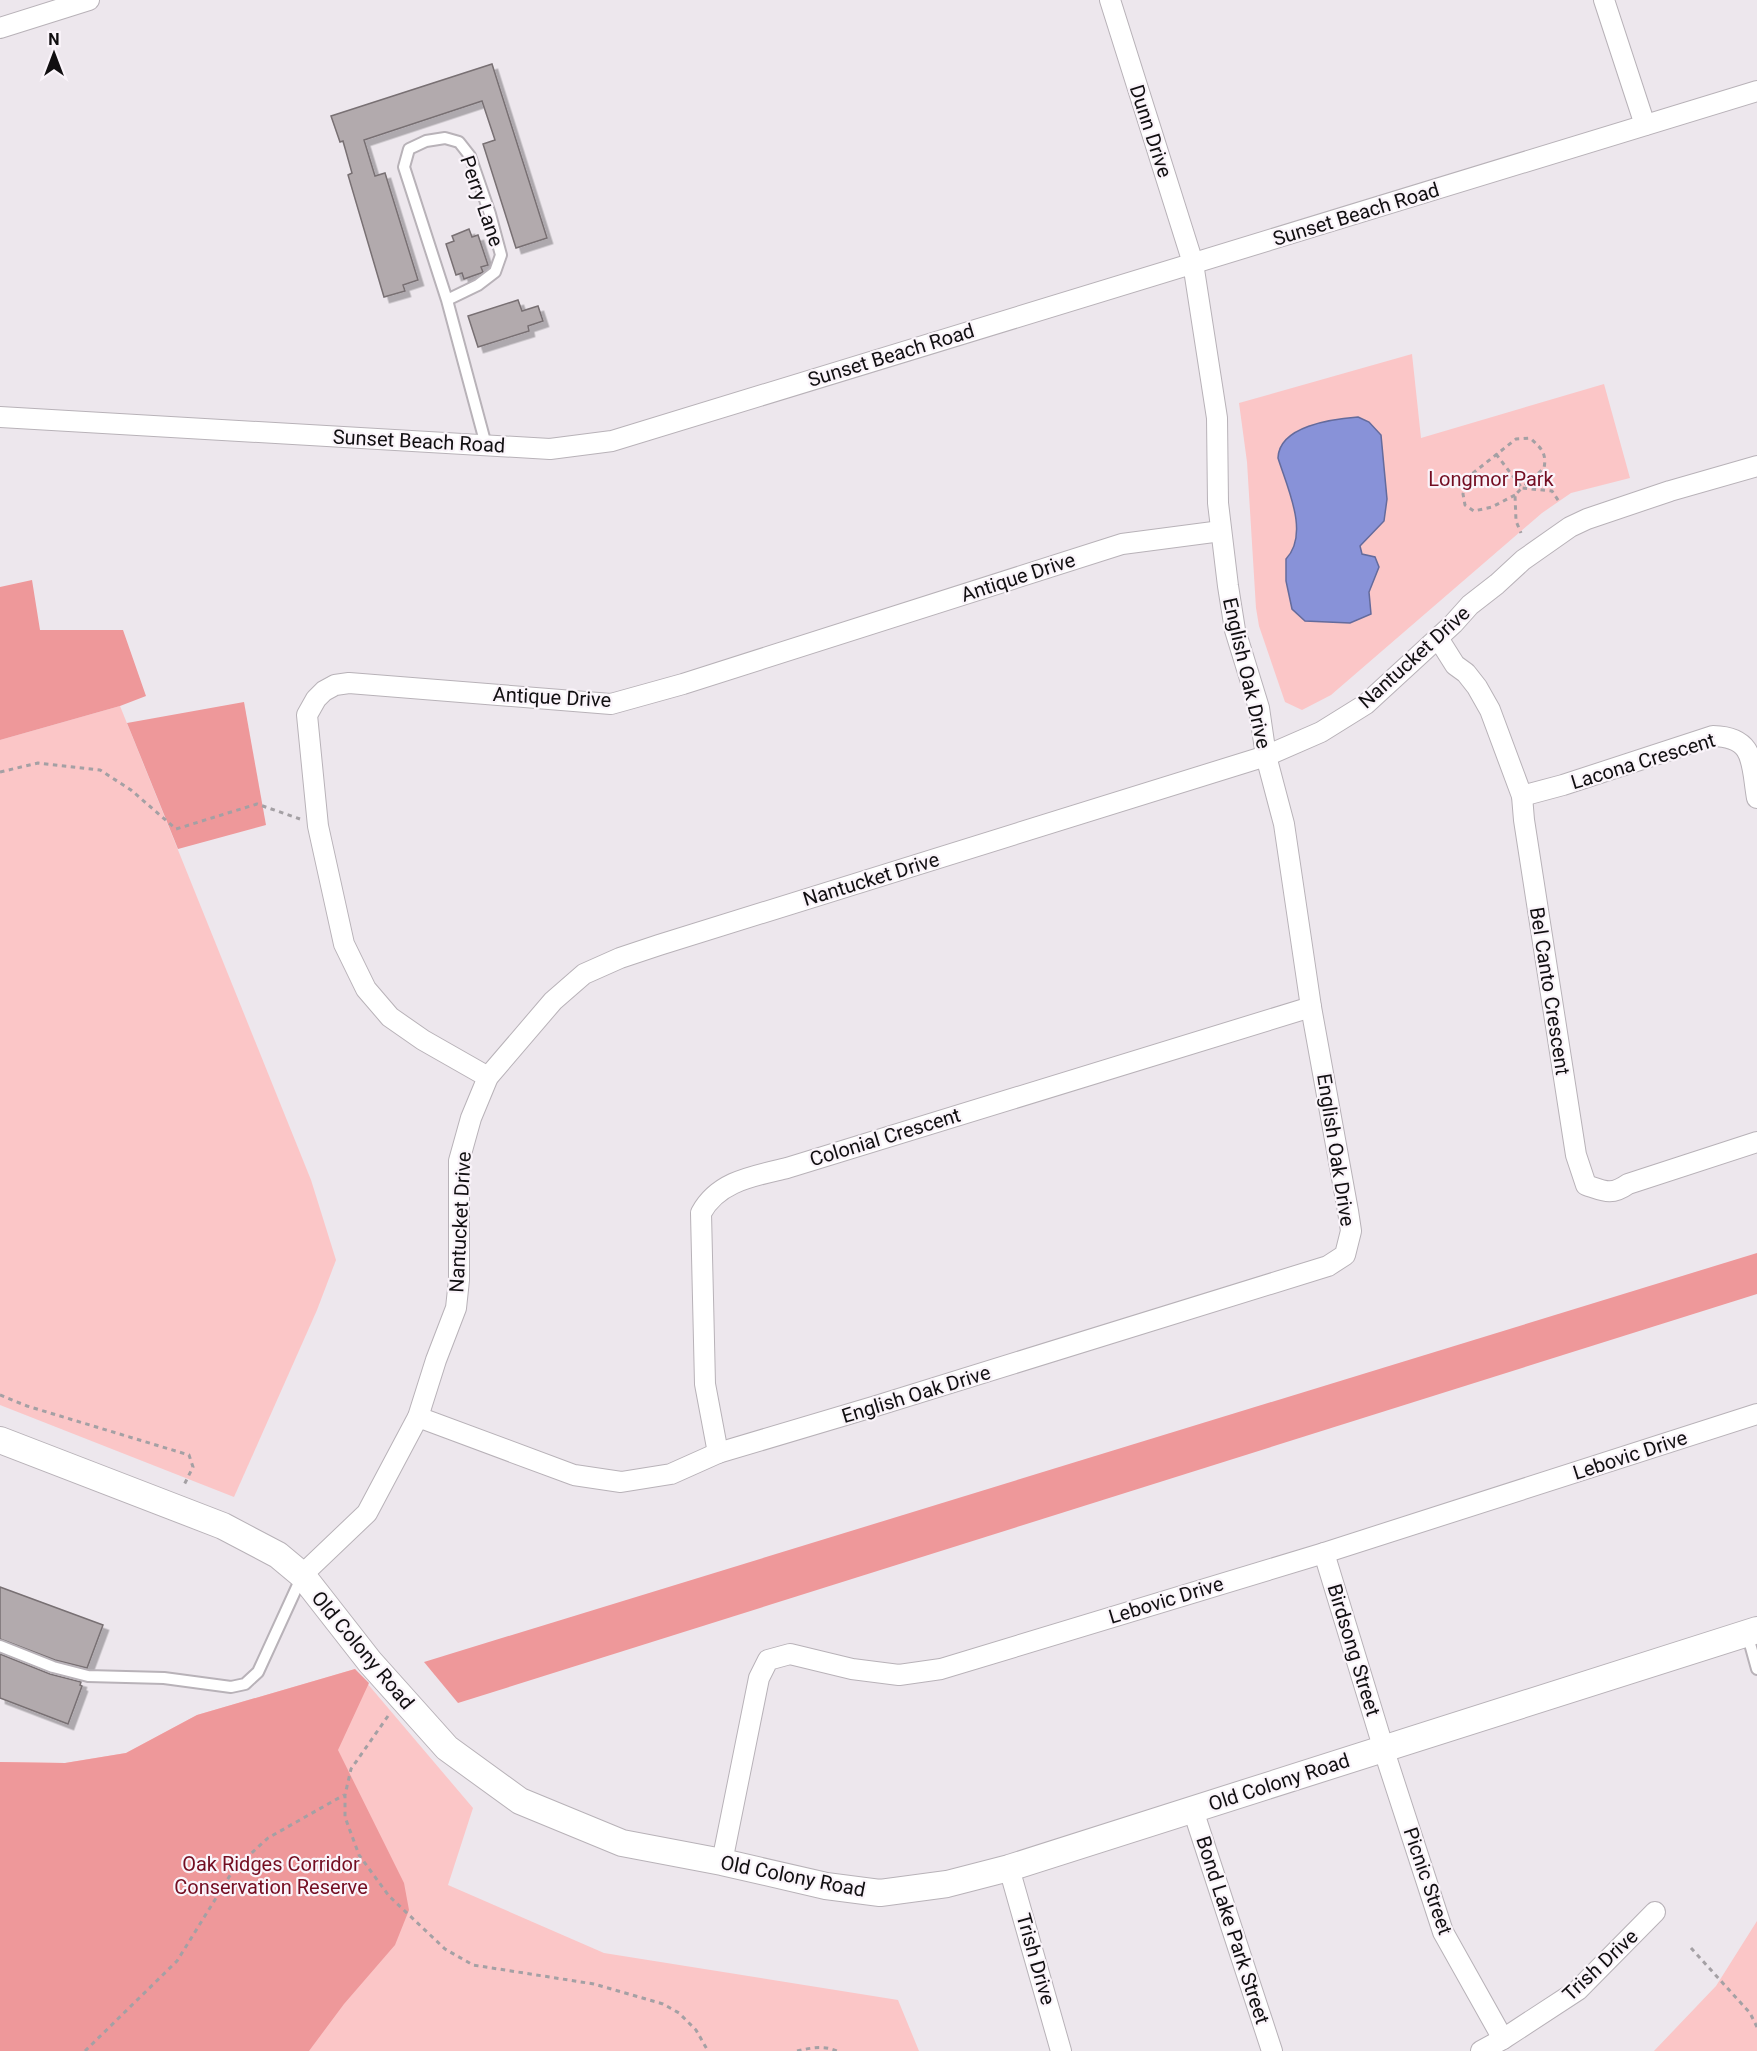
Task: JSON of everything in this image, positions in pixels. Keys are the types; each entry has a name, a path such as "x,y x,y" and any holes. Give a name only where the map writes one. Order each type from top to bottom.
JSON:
{"street":[{"path":"0,28 36,8 89,0"},
{"name":"Dunn Drive","path":"1110,0 1193,263"},
{"path":"1604,0 1645,125"},
{"name":"Sunset Beach Road","path":"0,417 550,449 612,441 1757,91"},
{"name":"English Oak Drive","path":"418,1417 574,1475 621,1482 671,1474 718,1453 1320,1269 1345,1256 1351,1231 1311,1007 1284,824 1266,756 1258,708 1235,630 1218,503 1217,418 1193,263"},
{"name":"Nantucket Drive","path":"302,1575 367,1513 418,1417 456,1308 459,1280 459,1161 471,1118 488,1077 553,1001 584,974 620,958 1266,756 1321,732 1366,704 1470,605 1523,560 1570,527 1670,491 1757,465"},
{"name":"Antique Drive","path":"488,1077 423,1040 390,1017 366,989 344,944 318,826 307,715 316,699 324,691 335,685 349,683 611,704 683,684 1122,544 1221,531"},
{"name":"Bel Canto Crescent","path":"1437,638 1455,665 1466,673 1477,687 1490,710 1522,796 1576,1155 1586,1185 1600,1191 1617,1191 1628,1184 1757,1142"},
{"name":"Lacona Crescent","path":"1522,796 1713,736 1730,736 1741,742 1749,753 1757,798"},
{"name":"Colonial Crescent","path":"718,1453 705,1384 700,1213 706,1202 715,1194 726,1186 748,1178 1311,1007"},
{"name":"Lebovic Drive","path":"722,1862 759,1678 768,1660 790,1654 852,1669 899,1675 941,1669 1324,1552 1757,1414"},
{"name":"Old Colony Road","path":"0,1440 248,1538 278,1555 302,1575 370,1662 447,1748 520,1801 622,1843 722,1862 826,1886 880,1893 947,1884 1009,1868 1752,1631"},
{"name":"Birdsong Street","path":"1324,1552 1383,1748"},
{"name":"Picnic Street","path":"1383,1748 1443,1932 1503,2039"},
{"name":"Bond Lake Park Street","path":"1193,1810 1272,2051"},
{"name":"Trish Drive","path":"1009,1868 1061,2051"},
{"name":"Trish Drive","path":"1481,2051 1578,1990 1654,1912"}],"lane":[{"name":"Perry Lane","path":"447,300 478,285 495,272 501,255 470,156 459,142 445,138 426,141 409,149 405,167 447,300 486,445"},
{"path":"0,1646 53,1667 88,1676 164,1678 237,1687 258,1672 302,1575"},
{"path":"1752,1631 1757,1669"}],"path":[{"path":"1522,437 1530,438 1546,458 1544,468 1515,495 1492,507 1474,511 1465,505 1463,494 1468,477 1496,454 1522,437"},
{"path":"1496,454 1522,488 1552,491 1560,503"},
{"path":"1515,495 1516,521 1521,533"},
{"path":"0,772 38,764 100,770 131,790 176,829 257,804 318,826"},
{"path":"0,1395 27,1406 189,1455 193,1467 175,1508"},
{"path":"402,1698 351,1769 345,1795 345,1817 359,1855 389,1896 445,1949 473,1965 594,1984 663,2004 679,2013 696,2030 708,2051"},
{"path":"85,2051 177,1961 234,1869 268,1839 345,1795"},
{"path":"1691,1948 1750,2013 1757,2027"},
{"path":"797,2051 828,2047 837,2051"}],"green space":[{"name":"Longmor Park","path":"1412,354 1421,438 1604,384 1630,478 1571,493 1542,513 1331,695 1302,710 1285,702 1259,626 1247,462 1239,403"},
{"path":"32,580 40,630 123,630 146,696 120,706 0,740 0,587"},
{"path":"244,702 266,825 178,849 127,723"},
{"path":"120,706 311,1180 336,1260 317,1310 234,1497 0,1405 0,740"},
{"path":"1757,1253 1757,1294 458,1703 424,1662"},
{"name":"Oak Ridges Corridor Conservation Reserve","path":"355,1669 473,1808 448,1885 604,1953 898,2000 919,2051 0,2051 0,1762 65,1763 126,1753 197,1715"},
{"name":"Oak Ridges Corridor Conservation Reserve","path":"355,1669 369,1683 338,1750 404,1883 409,1910 395,1945 344,2004 309,2051 0,2051 0,1762 65,1763 126,1753 197,1715"},
{"path":"1757,1921 1757,2051 1654,2051 1716,1986"}],"water":[{"path":"1358,417 1369,422 1381,435 1387,499 1384,521 1360,546 1362,554 1375,557 1379,567 1369,592 1371,614 1350,623 1305,621 1292,609 1286,581 1286,559 1293,549 1296,524 1291,496 1278,458 1287,438 1297,431 1322,422"}],"building":[{"path":"492,64 547,238 516,248 483,144 495,140 482,101 364,140 375,176 385,173 418,280 403,285 405,291 384,297 348,175 352,173 343,141 340,142 331,116"},
{"path":"469,229 472,237 478,235 488,265 481,267 483,272 464,279 462,273 456,275 446,244 454,241 452,236"},
{"path":"518,300 522,311 538,306 543,321 528,326 529,331 478,347 468,316"},
{"path":"0,1587 103,1625 87,1668 55,1660 0,1639"},
{"path":"0,1654 50,1674 81,1682 82,1686 68,1724 0,1698"}]}
